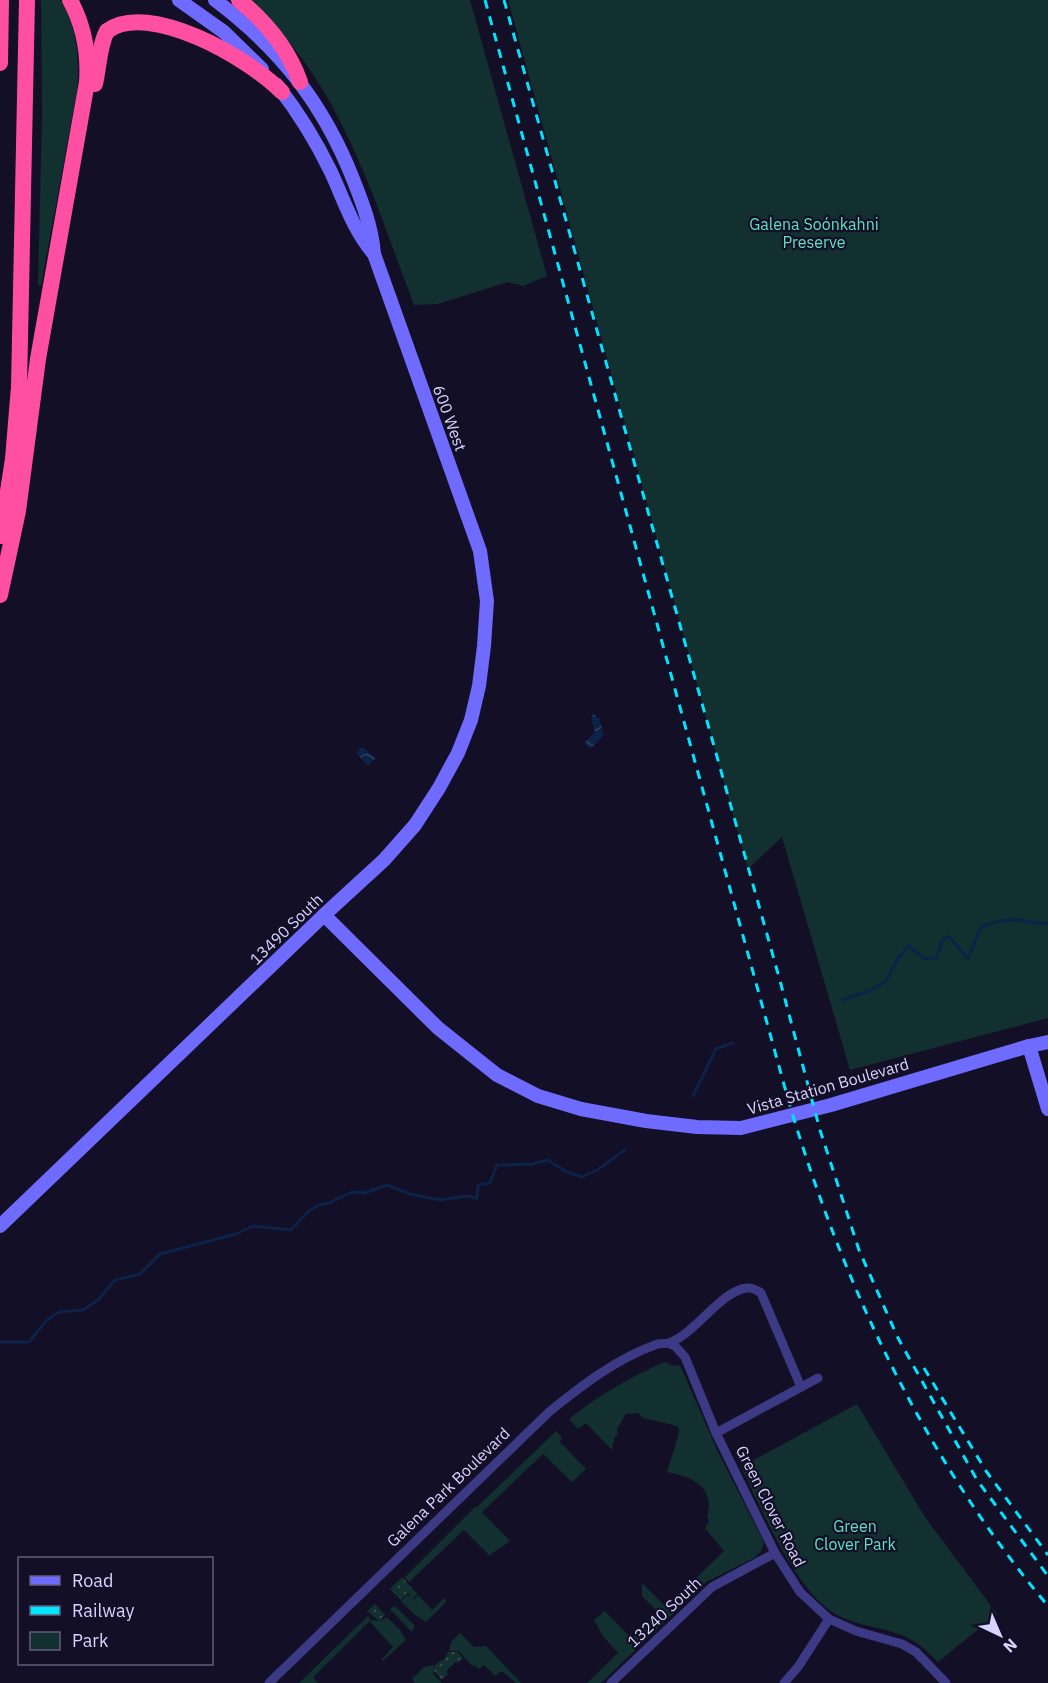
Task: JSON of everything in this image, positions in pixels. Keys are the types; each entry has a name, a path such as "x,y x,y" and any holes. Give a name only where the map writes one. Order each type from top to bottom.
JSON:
{"highway":[{"path":"0,63 1,0"},
{"path":"0,543 13,459 19,387 27,0"},
{"path":"0,595 18,511 38,359 87,82 88,60 84,33 70,0"},
{"path":"239,0 279,41 294,66 300,82"},
{"path":"172,2 183,12 219,35 252,62 282,92"},
{"path":"75,151 90,108 104,39 116,19 130,8"}],"main road":[{"name":"600 West","path":"215,0 266,42 300,82 316,104 342,152 369,222 374,254 480,551 486,595"},
{"name":"600 West","path":"282,92 315,142 359,235 374,254"},
{"name":"13490 South","path":"0,1226 384,860 415,825 458,753 471,720 479,686 484,646 486,595"},
{"name":"Vista Station Boulevard","path":"324,915 438,1028 497,1075 538,1096 581,1109 646,1121 697,1127 741,1128 831,1105 1048,1042"},
{"path":"1029,1046 1048,1109"}],"street":[{"name":"Galena Park Boulevard","path":"269,1683 549,1412 577,1389 609,1368 657,1344 669,1343 697,1324 737,1290 747,1287 755,1288 766,1302 801,1387"},
{"name":"Green Clover Road","path":"669,1343 681,1351 685,1357 716,1433 775,1552 800,1592 829,1619 856,1631 902,1644 916,1652 946,1683"},
{"path":"716,1433 818,1378"},
{"name":"13240 South","path":"611,1683 712,1587 775,1552"},
{"path":"784,1683 798,1667 829,1619"}],"green space":[{"path":"41,0 61,0 74,33 78,67 77,91 41,286 38,285 42,113"},
{"path":"247,0 470,0 547,276 523,286 508,282 438,304 414,305 362,168 330,102 311,71 289,42"},
{"name":"Galena Soónkahni Preserve","path":"508,0 1048,0 1048,1018 850,1070 782,837 748,869"},
{"path":"665,1362 673,1366 680,1365 718,1452 764,1542 761,1551 754,1558 706,1582 601,1683 587,1683 618,1653 603,1636 594,1620 605,1611 631,1638 658,1612 642,1596 642,1583 666,1607 724,1551 705,1528 709,1522 709,1504 704,1490 688,1478 667,1472 678,1436 677,1426 643,1418 638,1413 626,1414 617,1429 618,1433 612,1450 586,1423 578,1429 569,1419 615,1387"},
{"name":"Green Clover Park","path":"857,1404 925,1517 997,1614 938,1662 910,1639 846,1619 822,1604 807,1588 781,1548 741,1467"},
{"path":"556,1431 562,1437 560,1442 586,1469 572,1482 543,1454 482,1512 510,1541 490,1556 464,1530 409,1582 404,1578 476,1506"},
{"path":"402,1577 417,1594 412,1599 408,1593 401,1600 390,1589"},
{"path":"408,1595 413,1600 418,1595 432,1610 444,1598 446,1602 426,1622 401,1601"},
{"path":"375,1604 385,1615 379,1621 367,1611"},
{"path":"395,1606 415,1626 412,1632 390,1609"},
{"path":"368,1616 371,1620 313,1677 318,1683 299,1683"},
{"path":"387,1617 406,1640 383,1661 382,1659 393,1647 370,1622 380,1621"},
{"path":"460,1633 474,1647 486,1646 521,1683 516,1683 502,1671 495,1676 484,1665 479,1669 472,1666 459,1651 449,1651 451,1642"},
{"path":"448,1652 458,1652 463,1658 446,1671 448,1674 442,1680 434,1671 435,1665 445,1658"},
{"path":"434,1665 433,1674 442,1683 415,1683 412,1679 424,1667"}],"water":[{"path":"593,714 599,718 604,735 590,749 584,743 595,732 591,719"},
{"path":"362,747 376,758 368,766 356,753"}],"waterway":[{"path":"842,1000 871,990 886,981 898,958 909,946 925,959 937,958 942,940 949,936 968,959 981,927 1009,920 1048,923"},
{"path":"693,1096 716,1049 733,1043"},
{"path":"0,1342 29,1342 46,1321 59,1312 83,1310 98,1300 115,1280 140,1274 160,1254 236,1234 253,1226 291,1230 309,1211 352,1192 365,1193 387,1185 410,1194 440,1200 466,1196 477,1198 478,1185 490,1183 497,1165 532,1164 548,1160 565,1171 582,1177 597,1170 625,1150"}],"railway":[{"path":"485,0 788,1099 810,1168 861,1301 925,1429 1003,1549 1048,1606"},
{"path":"504,0 820,1130 859,1250 898,1338 977,1480 1048,1576"},
{"path":"924,1368 986,1471 1048,1555"}]}
